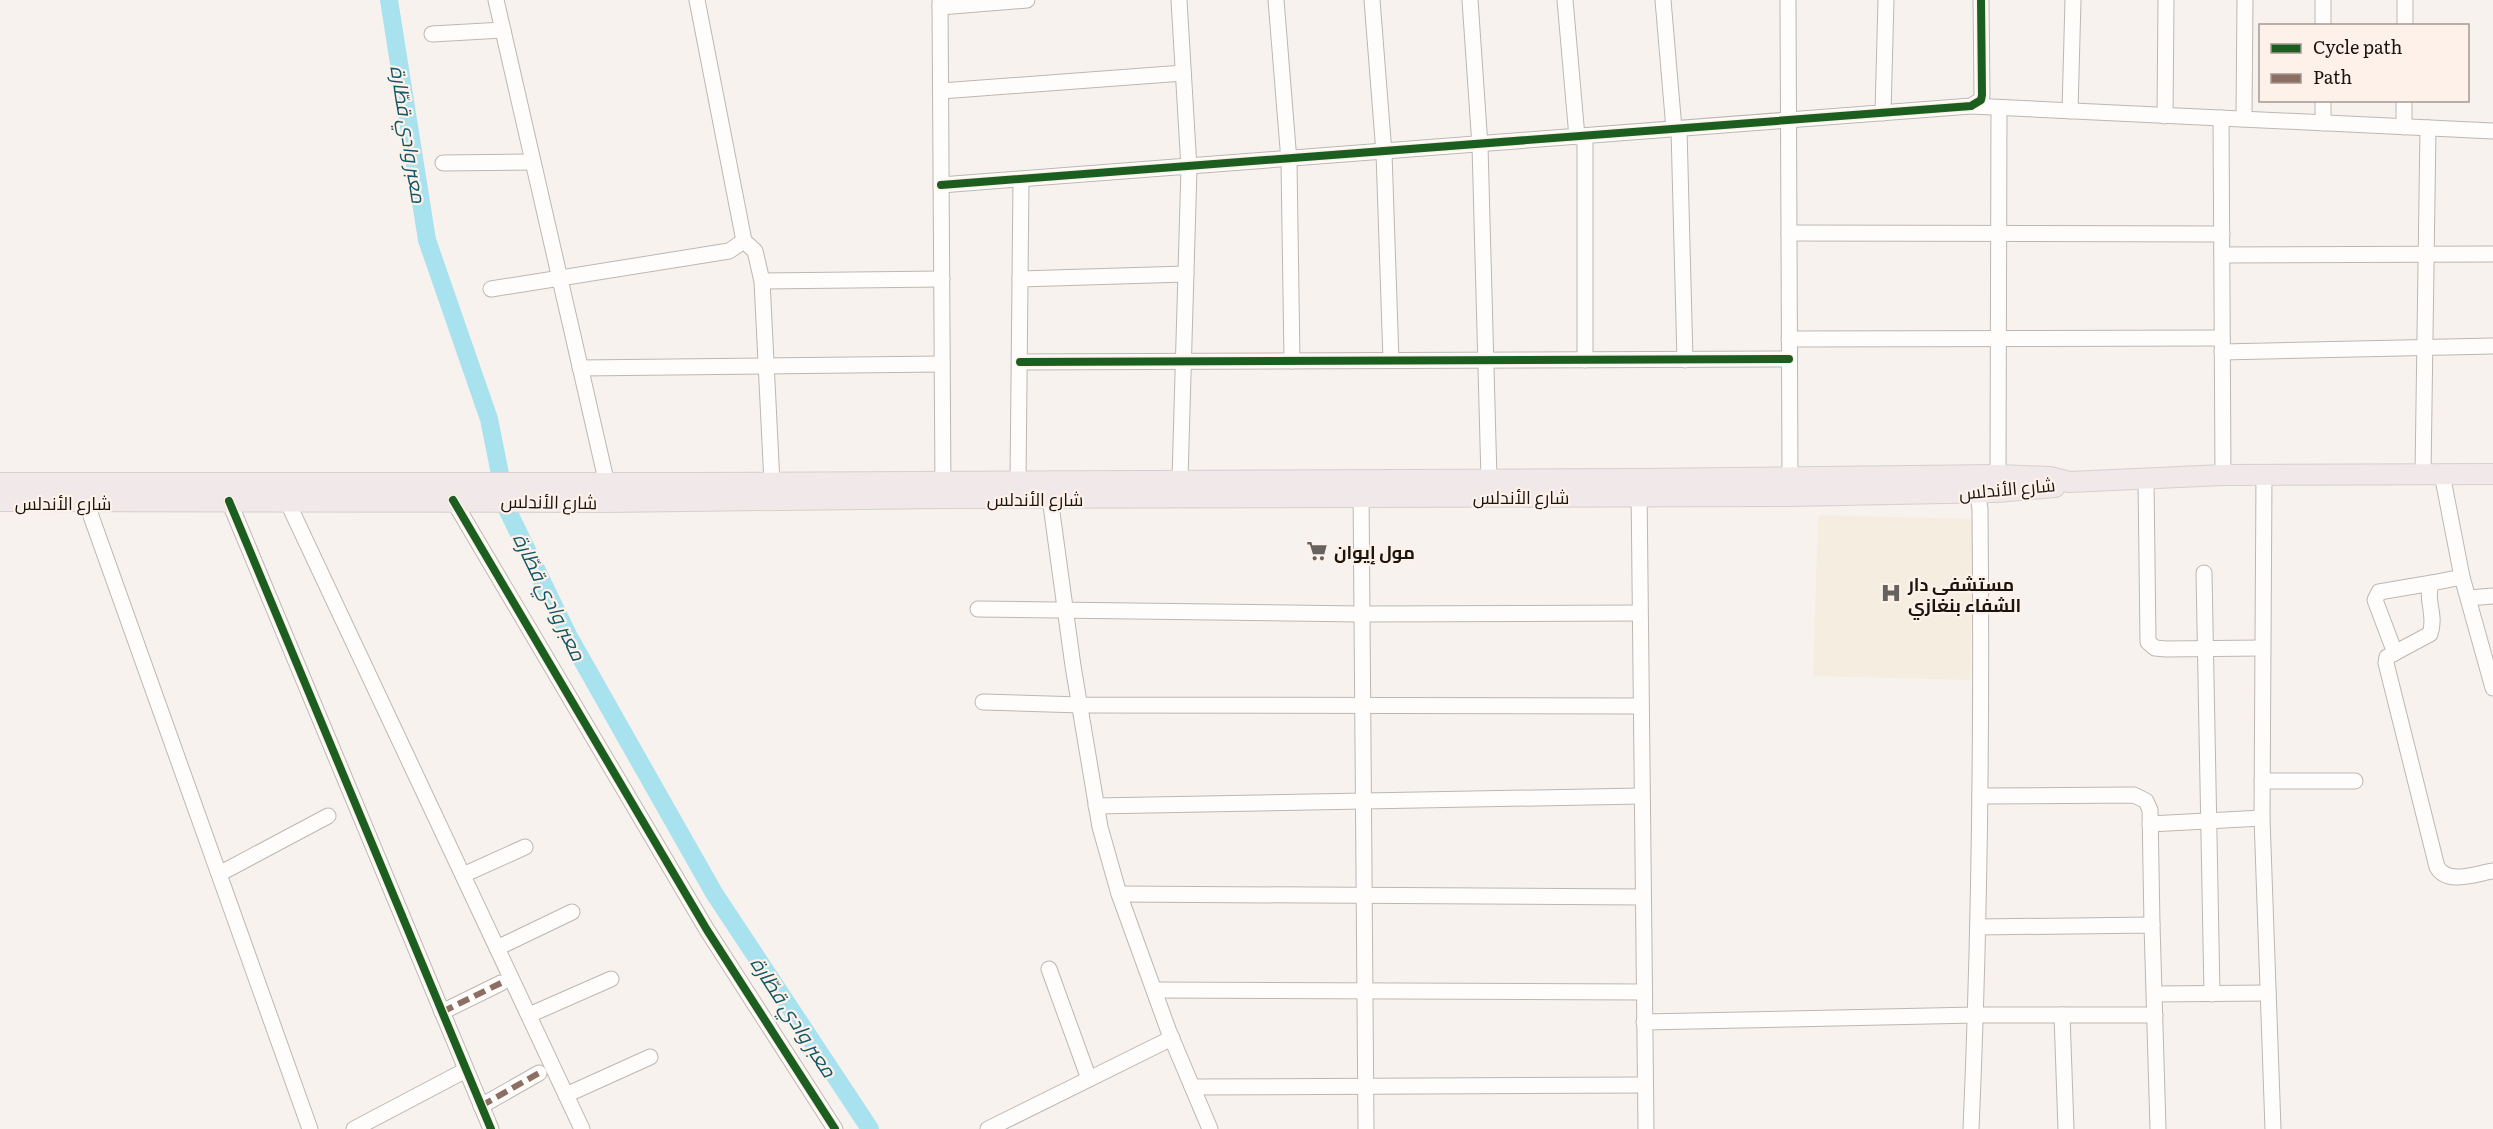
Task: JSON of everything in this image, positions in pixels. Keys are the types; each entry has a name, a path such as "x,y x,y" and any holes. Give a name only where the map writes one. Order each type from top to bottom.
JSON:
{"main road":[{"name":"شارع الأندلس","path":"0,483 482,492 607,484 772,483 943,489 1050,498 1361,488 1639,488 1976,484 1998,475 2050,477 2069,482 2264,474 2493,474"},
{"name":"شارع الأندلس","path":"518,491 678,502 943,489 1018,481 1180,479 1361,488 1489,479 1639,488 1790,478 1976,484 2051,489 2069,482"},
{"name":"شارع الأندلس","path":"0,501 453,500 482,492"}],"street":[{"path":"496,0 607,484"},
{"path":"697,0 744,241 755,250 762,281 772,483"},
{"path":"943,489 940,4 1027,0"},
{"path":"1179,0 1189,168 1180,479"},
{"path":"1276,0 1289,160 1292,361"},
{"path":"1372,0 1384,153 1391,360"},
{"path":"1470,0 1480,146 1489,479"},
{"path":"1565,0 1581,137 1585,360"},
{"path":"1664,0 1677,129 1684,360"},
{"path":"1788,0 1790,478"},
{"path":"1883,113 1886,0"},
{"path":"1971,106 1980,100 1982,95 1981,0"},
{"path":"2070,111 2073,0"},
{"path":"2165,116 2166,0"},
{"path":"2244,119 2245,0"},
{"path":"2323,0 2323,24"},
{"path":"2405,0 2405,24"},
{"path":"432,34 503,30"},
{"path":"941,91 1183,73"},
{"path":"2323,102 2323,123"},
{"path":"2404,102 2404,127"},
{"path":"941,185 1480,146 1789,119 1971,106 2493,131"},
{"path":"1998,475 1999,108"},
{"path":"2221,118 2223,475"},
{"path":"2428,128 2425,348 2433,474 2491,670 2493,688"},
{"path":"443,163 533,162"},
{"path":"1018,481 1022,180"},
{"path":"1789,233 2222,234"},
{"path":"491,289 729,251 744,241"},
{"path":"2222,255 2493,254"},
{"path":"1020,279 1186,274"},
{"path":"762,281 942,279"},
{"path":"1789,339 1998,339 2425,348 2493,346"},
{"path":"1020,362 1789,359"},
{"path":"580,368 942,364"},
{"path":"2264,474 2262,818 2273,1129"},
{"path":"2146,480 2148,642 2155,648 2206,650 2262,648"},
{"path":"1971,1129 1976,1015 1980,796 1981,664 1976,484"},
{"path":"1361,488 1360,614 1366,1129"},
{"path":"1639,488 1646,1129"},
{"path":"1050,498 1096,806 1119,894 1172,1038 1210,1129"},
{"path":"453,500 707,930 835,1129"},
{"path":"229,501 491,1129"},
{"path":"287,501 582,1129"},
{"path":"86,502 310,1129"},
{"path":"2205,573 2212,994"},
{"path":"2395,653 2375,600 2376,595 2379,592 2462,577"},
{"path":"2432,583 2429,596 2433,624 2430,634 2387,657 2386,663 2437,867 2442,875 2450,878 2493,871"},
{"path":"2469,598 2493,596"},
{"path":"978,609 1066,613 1639,613"},
{"path":"983,702 1081,705 1640,706"},
{"path":"2262,781 2355,781"},
{"path":"1980,796 2134,795 2146,801 2150,810 2158,1129"},
{"path":"1096,806 1641,796"},
{"path":"219,874 328,816"},
{"path":"2150,824 2262,818"},
{"path":"462,875 525,847"},
{"path":"1119,894 1642,897"},
{"path":"497,948 572,912"},
{"path":"1978,927 2152,925"},
{"path":"1049,969 1089,1079"},
{"path":"529,1015 611,979"},
{"path":"442,1012 501,983"},
{"path":"1154,990 1644,992"},
{"path":"2155,994 2268,993"},
{"path":"1644,1022 1976,1015 2155,1015"},
{"path":"2062,1015 2066,1129"},
{"path":"988,1129 1172,1038"},
{"path":"566,1095 650,1057"},
{"path":"354,1129 466,1070"},
{"path":"481,1106 539,1073"},
{"path":"1192,1087 1645,1084"}],"shaded area":[{"path":"1818,515 1974,519 1970,680 1813,676"}],"waterway":[{"name":"معبر وادي قطّارة","path":"389,0 427,240 489,419 507,509 569,637 714,893 870,1129"}],"marked path":[{"path":"442,1012 501,983"},
{"path":"481,1106 539,1073"}],"cycle path":[{"path":"941,185 1971,106 1981,100 1982,95 1981,0"},
{"path":"1020,362 1789,359"},
{"path":"453,500 707,930 835,1129"},
{"path":"229,501 491,1129"}],"place":[{"name":"مول إيوان","path":"1317,551"},
{"name":"مستشفى دار الشفاء بنغازي","path":"1891,593"}]}
